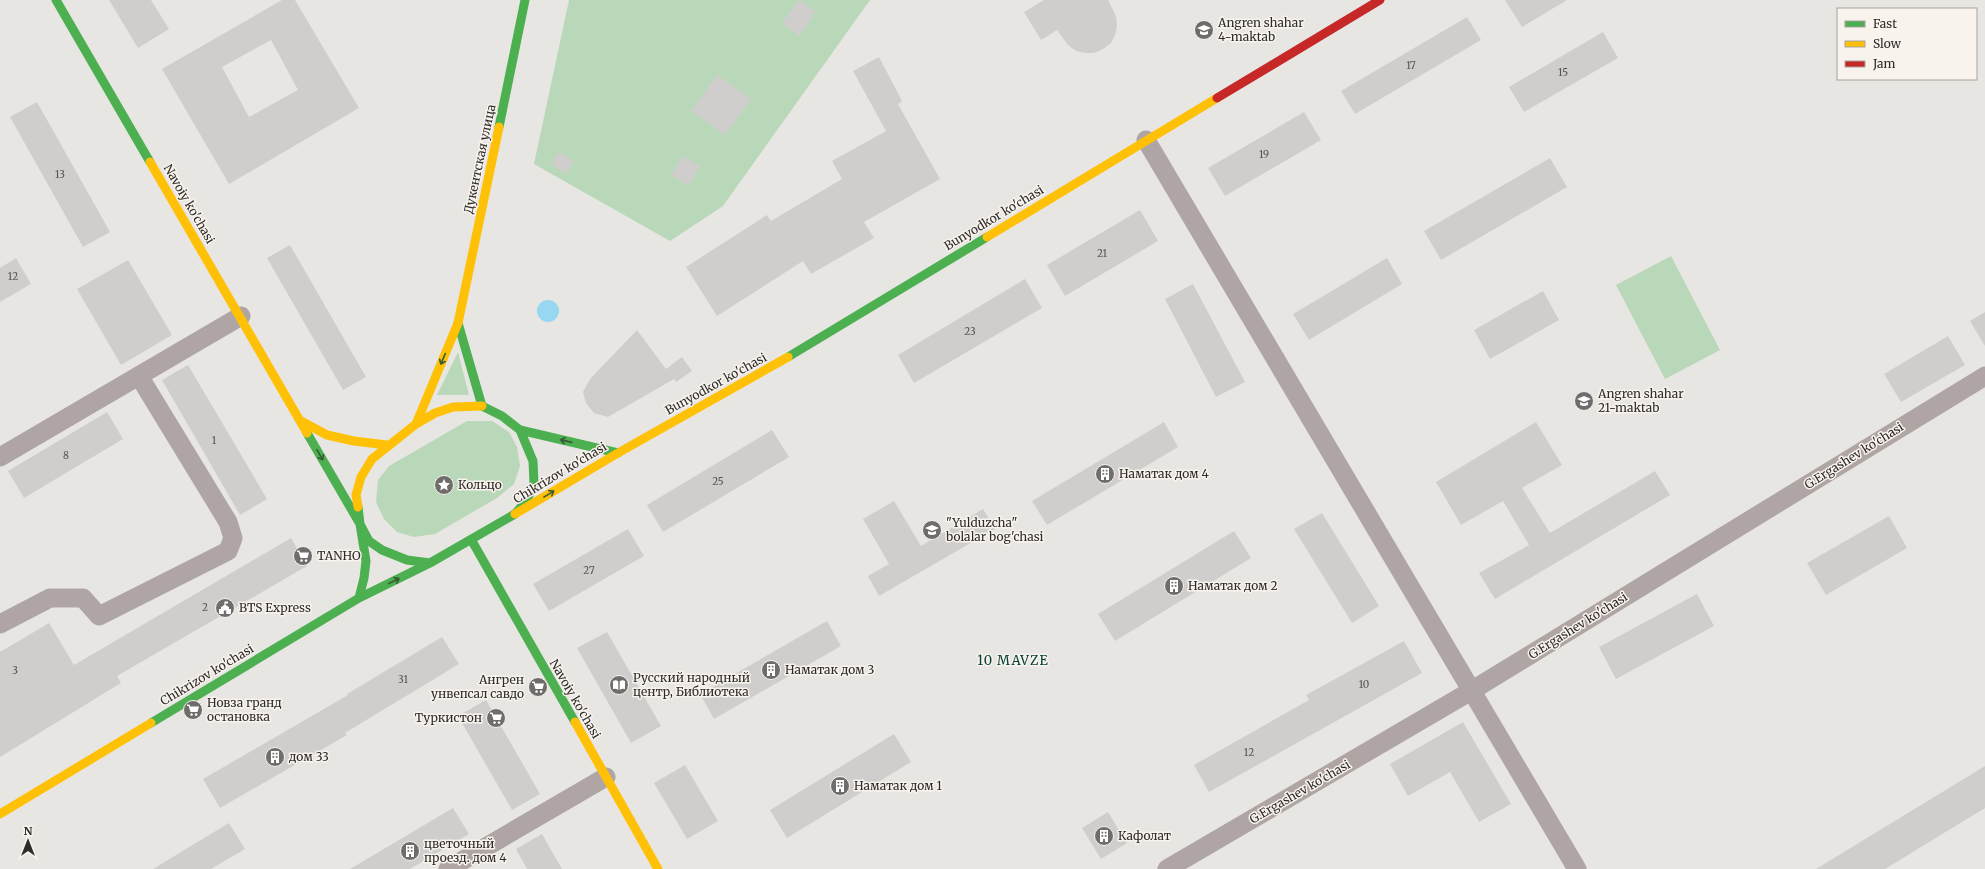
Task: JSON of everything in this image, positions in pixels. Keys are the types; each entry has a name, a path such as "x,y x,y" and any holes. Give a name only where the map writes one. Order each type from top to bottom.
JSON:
{"main road":[{"name":"Navoiy ko'chasi","path":"56,0 241,316 369,541 382,550 407,560 430,563"},
{"name":"Дукентская улица","path":"416,424 458,323 525,0"},
{"name":"Bunyodkor ko'chasi","path":"618,453 770,368 1380,0"},
{"path":"458,323 482,406"},
{"path":"359,598 366,579 366,555 356,494 361,477 372,458 387,445 416,424 435,413 454,407 482,406 502,416 520,430 618,453"},
{"path":"301,421 327,435 387,445"},
{"path":"515,514 527,500 534,484 533,461 520,430"},
{"name":"Chikrizov ko'chasi","path":"0,814 359,598 472,541 618,453"},
{"name":"Navoiy ko'chasi","path":"472,541 658,869"}],"street":[{"path":"1146,140 1577,869"},
{"path":"0,457 241,316"},
{"path":"0,624 50,598 83,598 99,616 228,551 233,538 228,522 139,376"},
{"name":"G.Ergashev ko'chasi","path":"1167,869 1471,691 1985,376"},
{"path":"448,869 606,777"}],"green space":[{"path":"569,0 870,0 723,206 670,241 534,164"},
{"path":"1671,256 1720,350 1665,379 1616,285"},
{"path":"458,352 469,395 437,395"},
{"path":"467,421 492,421 509,432 517,447 520,466 514,484 497,498 435,534 414,537 397,532 384,519 376,502 378,480 389,466"}],"water":[{"path":"548,300 556,303 559,311 556,319 548,322 540,319 537,311 540,303"}],"building":[{"path":"109,0 151,0 169,29 138,48"},
{"path":"282,0 295,0 359,108 229,184 162,69","holes":["271,40 298,90 249,117 222,67"]},
{"path":"799,0 816,12 799,36 782,23"},
{"path":"1044,0 1108,0 1116,16 1117,26 1111,43 1094,53 1085,53 1076,51 1068,45 1057,30 1041,40 1024,12"},
{"path":"1505,0 1567,0 1522,27"},
{"path":"1467,17 1481,40 1355,114 1341,91"},
{"path":"1603,32 1618,58 1524,112 1509,87"},
{"path":"879,57 902,101 898,104 940,179 864,222 874,238 811,274 803,261 717,316 686,267 767,215 771,221 842,179 832,161 886,131 853,71"},
{"path":"717,75 751,99 725,135 691,111"},
{"path":"37,102 110,232 83,247 10,117"},
{"path":"1304,112 1321,140 1225,196 1208,168"},
{"path":"559,152 574,161 566,174 551,164"},
{"path":"683,156 700,166 688,186 671,175"},
{"path":"1550,158 1567,187 1441,260 1424,231"},
{"path":"1140,210 1158,241 1065,296 1047,265"},
{"path":"290,245 366,377 343,390 267,258"},
{"path":"16,258 31,284 0,302 0,268"},
{"path":"1387,258 1402,284 1309,340 1293,314"},
{"path":"128,260 172,335 121,365 77,289"},
{"path":"1025,279 1042,308 914,383 898,355"},
{"path":"1193,284 1245,382 1216,397 1165,299"},
{"path":"1543,291 1559,320 1490,359 1474,330"},
{"path":"1985,312 1985,346 1970,321"},
{"path":"637,330 666,369 682,357 692,371 676,382 674,379 608,417 594,413 586,403 583,392 590,379"},
{"path":"1948,336 1965,365 1901,402 1884,374"},
{"path":"188,365 267,499 240,515 162,380"},
{"path":"107,412 123,439 24,498 8,471"},
{"name":"Наматак дом 4","path":"1164,422 1178,447 1047,525 1032,501"},
{"path":"1536,422 1562,465 1522,488 1550,533 1655,471 1670,495 1495,599 1479,573 1529,545 1503,501 1461,525 1436,482"},
{"path":"772,430 789,457 663,532 647,505"},
{"path":"894,501 921,546 983,509 995,529 879,596 868,576 889,564 863,519"},
{"path":"1322,513 1379,606 1352,623 1294,529"},
{"path":"1889,516 1907,548 1826,595 1807,563"},
{"path":"628,529 644,556 549,611 533,584"},
{"name":"Наматак дом 2","path":"1234,531 1251,558 1115,641 1098,614"},
{"path":"291,538 307,566 117,676 121,683 0,757 0,652 49,623 74,665"},
{"path":"1697,594 1714,626 1616,679 1599,647"},
{"name":"Наматак дом 3","path":"827,621 841,646 714,719 700,694"},
{"path":"607,632 661,726 631,743 577,648"},
{"path":"442,637 459,664 345,733 347,735 220,808 203,779 348,695 347,694"},
{"path":"1404,641 1422,673 1209,792 1194,765 1309,700 1306,695"},
{"path":"486,700 540,794 512,810 458,716"},
{"path":"1463,722 1511,804 1479,822 1450,772 1408,796 1390,764"},
{"name":"Наматак дом 1","path":"894,734 911,762 787,838 770,810"},
{"path":"685,765 718,821 687,839 654,783"},
{"path":"1985,766 1985,808 1885,869 1816,869"},
{"name":"цветочный проезд. дом 4","path":"453,808 469,834 410,869 350,869"},
{"name":"Кафолат","path":"1108,812 1127,843 1101,859 1082,828"},
{"path":"229,823 245,849 211,869 153,869"},
{"path":"542,834 562,869 527,869 516,849"}],"traffic: fast":[{"path":"56,0 150,162"},
{"path":"499,127 525,0"},
{"path":"788,357 987,237"},
{"path":"458,323 482,406"},
{"path":"358,507 360,524 369,541 382,550 407,560 430,563 515,514 527,500 534,484 533,461 520,430 502,416 482,406"},
{"path":"520,430 618,453"},
{"path":"307,433 360,524 366,561 359,598"},
{"path":"472,541 575,722"},
{"path":"151,723 359,598 430,563"}],"traffic: slow":[{"path":"987,237 1217,98"},
{"path":"416,424 458,323 499,127"},
{"path":"150,162 307,433"},
{"path":"515,514 618,453 788,357"},
{"path":"358,507 356,495 361,477 372,459 416,424 435,413 453,407 482,406"},
{"path":"301,421 327,435 354,441 387,445"},
{"path":"575,722 658,869"},
{"path":"0,814 151,723"}],"traffic: jam":[{"path":"1217,98 1380,0"}],"place":[{"name":"Angren shahar 4-maktab","path":"1204,30"},
{"name":"Angren shahar 21-maktab","path":"1584,401"},
{"name":"Наматак дом 4","path":"1105,474"},
{"name":"Кольцо","path":"444,485"},
{"name":"\"Yulduzcha\" bolalar bog'chasi","path":"932,530"},
{"name":"TANHO","path":"303,556"},
{"name":"Наматак дом 2","path":"1174,586"},
{"name":"BTS Express","path":"225,608"},
{"name":"Наматак дом 3","path":"771,670"},
{"name":"Русский народный центр, Библиотека","path":"619,685"},
{"name":"Ангрен унвепсал савдо","path":"538,687"},
{"name":"Новза гранд остановка","path":"193,710"},
{"name":"Туркистон","path":"496,718"},
{"name":"дом 33","path":"275,757"},
{"name":"Наматак дом 1","path":"840,786"},
{"name":"Кафолат","path":"1104,836"},
{"name":"цветочный проезд. дом 4","path":"410,851"}],"district":[{"name":"10 MAVZE","path":"1013,660"}]}
